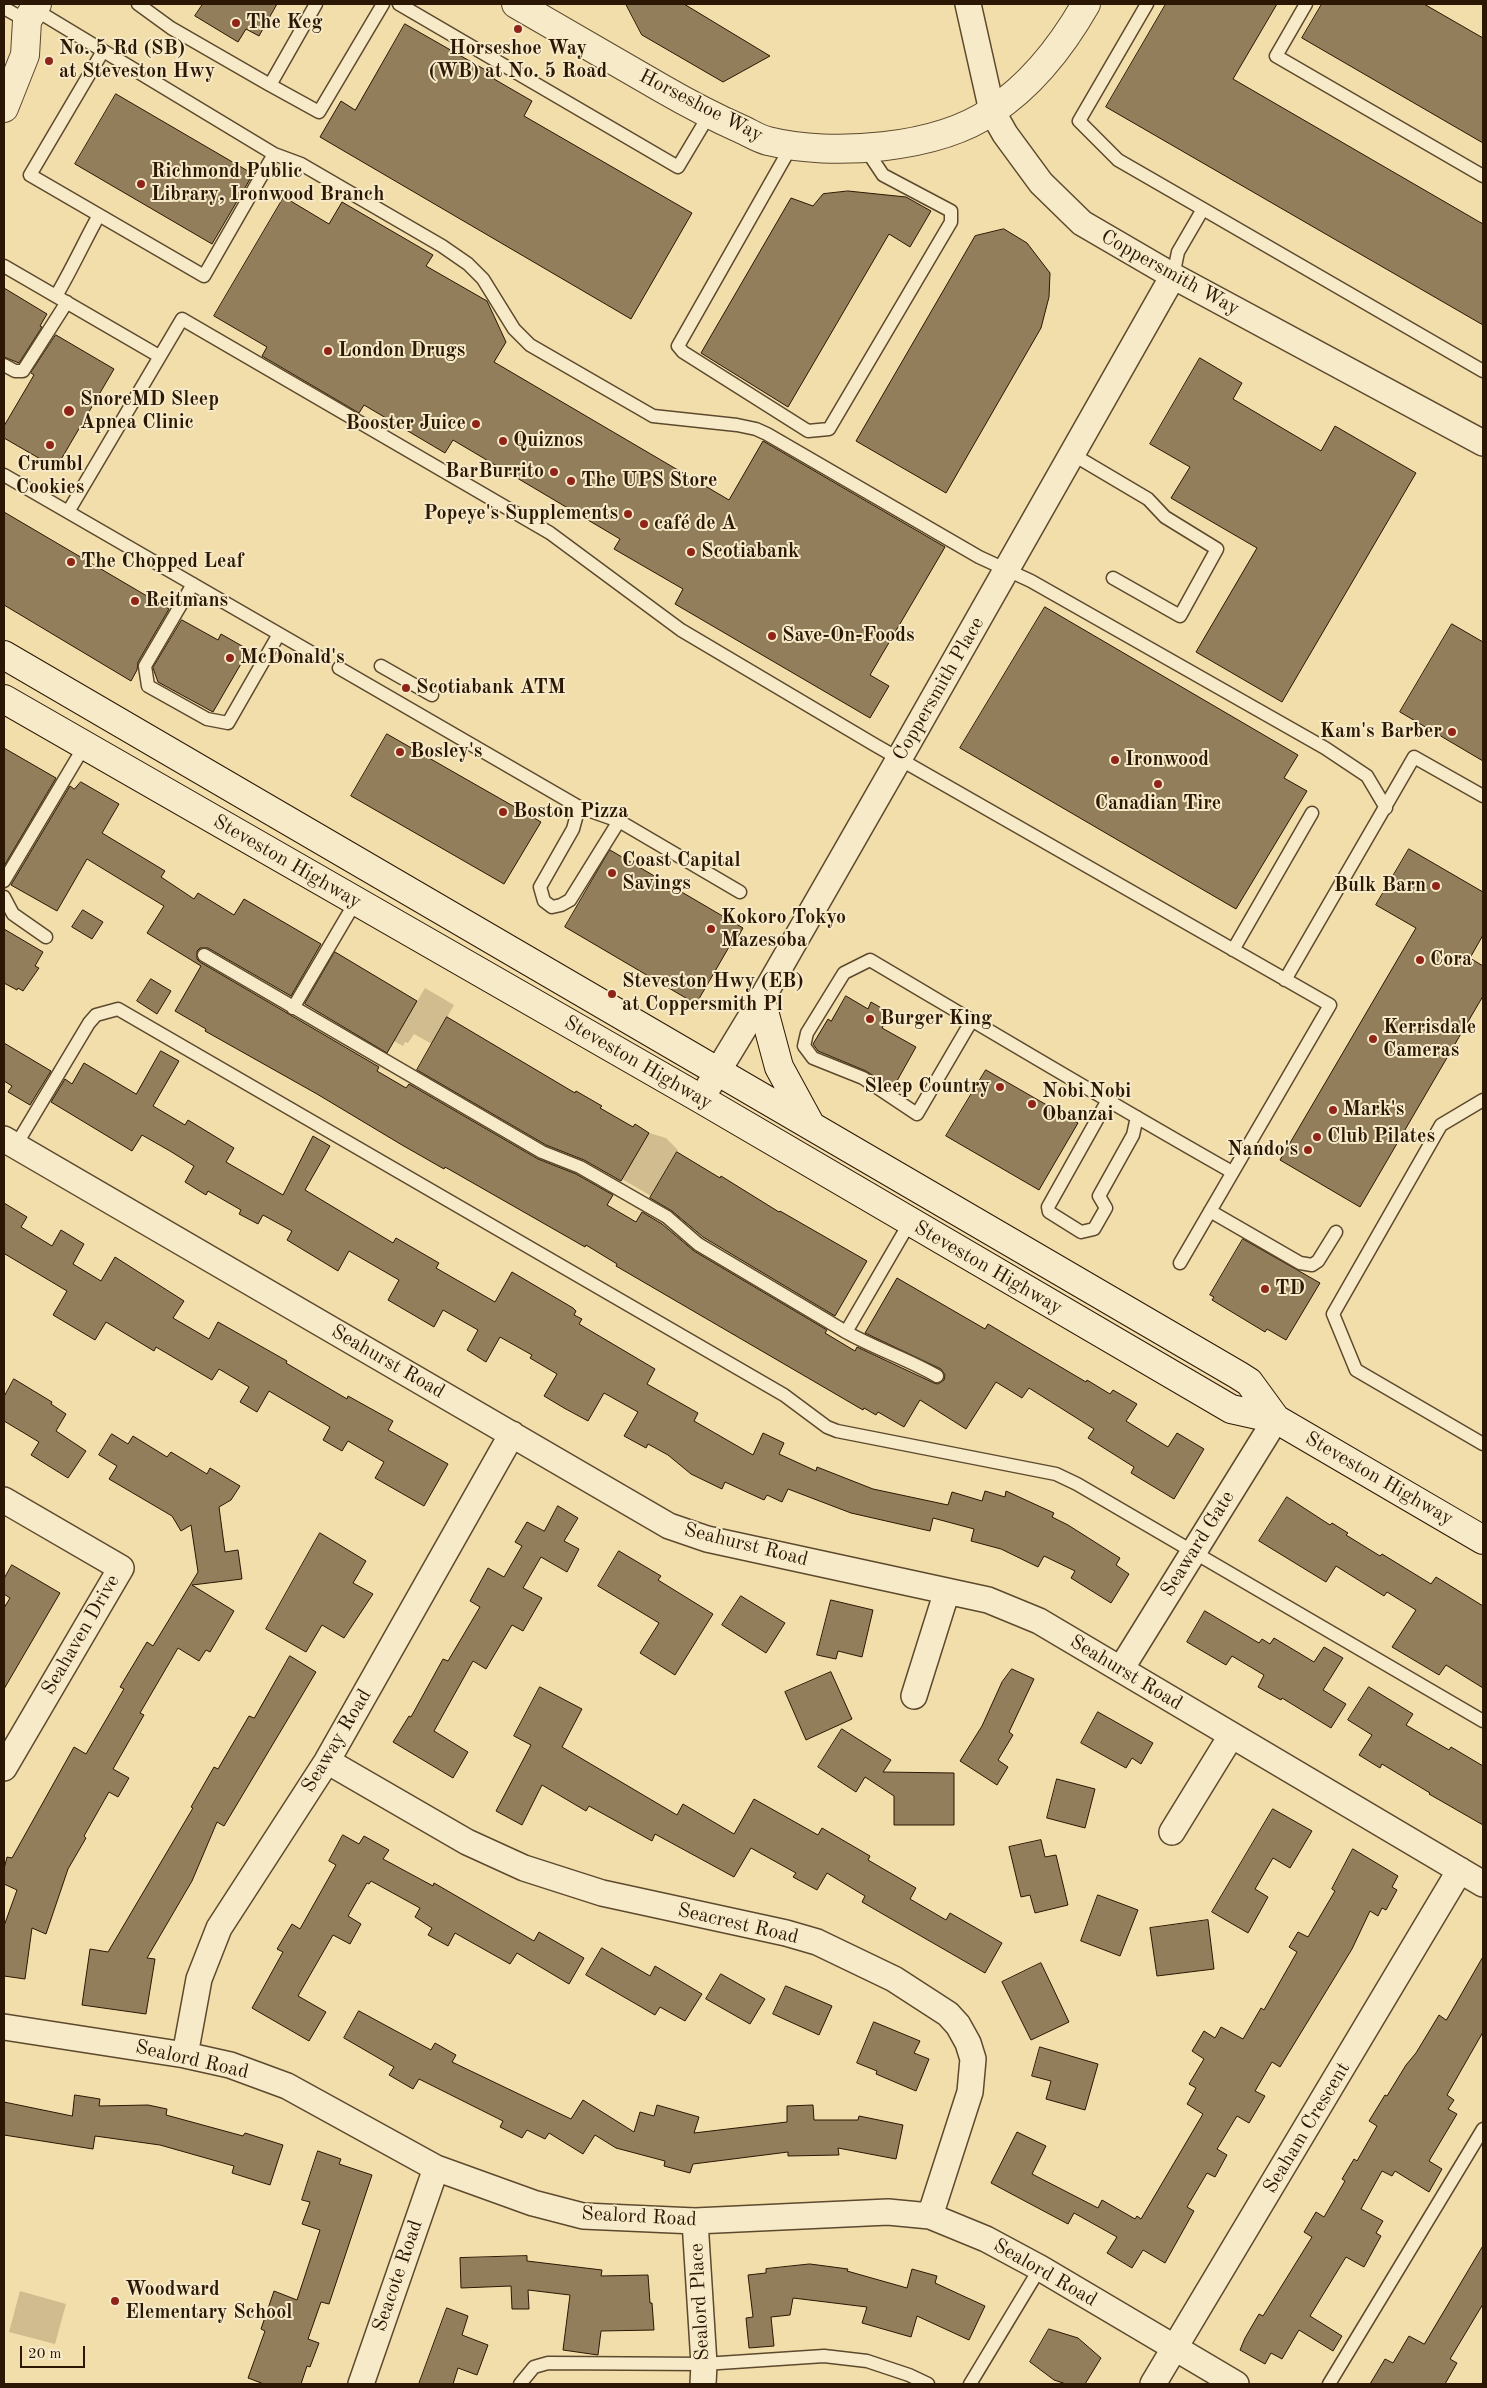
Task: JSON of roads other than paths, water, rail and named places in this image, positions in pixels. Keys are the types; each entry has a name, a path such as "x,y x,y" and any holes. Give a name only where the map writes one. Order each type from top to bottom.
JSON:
{"main road":[{"name":"Horseshoe Way","path":"516,4 709,114 767,141 824,150 865,148 919,139 971,124 992,111 1033,78 1058,49 1086,4"},
{"path":"4,35 33,12"},
{"path":"4,108 25,55 33,12"},
{"name":"Steveston Highway","path":"4,655 1238,1375 1249,1382 1276,1419"},
{"name":"Steveston Highway","path":"4,663 40,677"},
{"name":"Steveston Highway","path":"4,699 701,1099 1231,1409 1276,1419 1483,1540"},
{"path":"761,1000 779,1067 810,1126"}],"street":[{"name":"Coppersmith Way","path":"968,4 992,111 1027,165 1068,211 1104,237 1173,276 1483,443"},
{"name":"Coppersmith Place","path":"701,1099 761,1000 1173,276"},
{"name":"Seahurst Road","path":"10,1142 669,1526 707,1539 988,1600 1039,1621 1483,1884"},
{"name":"Seaward Gate","path":"1121,1670 1276,1419"},
{"name":"Seaway Road","path":"185,2055 199,1978 219,1928 327,1761 512,1434"},
{"name":"Seahaven Drive","path":"4,1500 121,1568 4,1768"},
{"path":"914,1696 947,1591"},
{"path":"1172,1832 1232,1736"},
{"name":"Seacrest Road","path":"327,1761 467,1842 524,1868 602,1893 786,1933 816,1942 894,1979 948,2014 968,2043 973,2059 973,2077 970,2092 930,2216"},
{"name":"Seaham Crescent","path":"1153,2384 1460,1870"},
{"name":"Sealord Road","path":"4,2027 185,2055 230,2065 287,2086 436,2168 533,2204 583,2216 695,2221 888,2212 930,2216 986,2239 1040,2268 1236,2384"},
{"name":"Seacote Road","path":"361,2384 436,2168"},
{"name":"Sealord Place","path":"695,2221 703,2374"}],"lane":[{"path":"270,85 316,4"},
{"path":"143,5 171,28 319,112 383,4"},
{"path":"400,4 678,167 709,114"},
{"path":"1147,4 1079,121 1118,160 1483,371"},
{"path":"1306,4 1276,56 1483,176"},
{"path":"4,8 33,12 103,51 274,154 301,164 442,246 468,264 483,279 520,337 530,345 637,408 653,416 668,419 756,429 1006,571 1031,581 1325,748 1367,776 1386,808"},
{"path":"103,51 30,174 98,215 204,276 274,154"},
{"path":"792,145 678,346 683,352 808,431 830,430 951,222 951,211 883,174 865,148"},
{"path":"1173,276 1178,252 1203,209"},
{"path":"4,365 15,371 23,372 62,299 82,245 98,215"},
{"path":"4,266 160,356"},
{"path":"68,512 182,319 550,533 682,630 899,759 1330,1005 1180,1264"},
{"path":"1072,454 1148,499 1165,517 1217,549 1180,616 1113,578"},
{"path":"4,475 319,657"},
{"path":"193,584 145,666 148,686 206,719 228,723 279,634"},
{"path":"381,666 432,695"},
{"path":"339,668 579,806 619,821 740,892"},
{"path":"4,881 85,745"},
{"path":"1285,980 1414,757 1483,796"},
{"path":"579,806 573,829 543,878 540,887 544,901 552,907 570,900 619,821"},
{"path":"1234,950 1312,813"},
{"path":"4,898 18,918 46,937"},
{"path":"293,1008 356,901"},
{"path":"204,955 542,1152 580,1167 667,1217 698,1244 872,1347 909,1360 937,1376"},
{"path":"972,1020 917,1114 863,1078 813,1058 804,1046 807,1033 844,973 870,960 1232,1172"},
{"path":"10,1142 89,1023 96,1015 118,1009 784,1395 827,1427 837,1431 1056,1474 1077,1484 1192,1553 1483,1721"},
{"path":"1108,1100 1048,1207 1049,1212 1081,1232 1089,1232 1094,1229 1106,1208 1099,1196 1133,1135 1137,1117"},
{"path":"1483,1100 1441,1125 1333,1314 1356,1370 1483,1444"},
{"path":"1210,1211 1300,1263 1312,1265 1318,1261 1336,1232"},
{"path":"846,1332 910,1222"},
{"path":"1328,2384 1483,2129"},
{"path":"970,2384 1040,2268"},
{"path":"520,2384 534,2367 548,2363 703,2374 824,2356 842,2357 880,2365 928,2384"}],"place":[{"name":"The Keg","path":"236,23"},
{"name":"Horseshoe Way (WB) at No. 5 Road","path":"518,29"},
{"name":"No. 5 Rd (SB) at Steveston Hwy","path":"49,61"},
{"name":"Richmond Public Library, Ironwood Branch","path":"141,184"},
{"name":"London Drugs","path":"328,351"},
{"name":"SnoreMD Sleep Apnea Clinic","path":"69,411"},
{"name":"Booster Juice","path":"476,424"},
{"name":"Quiznos","path":"503,441"},
{"name":"Crumbl Cookies","path":"50,445"},
{"name":"BarBurrito","path":"554,472"},
{"name":"The UPS Store","path":"571,481"},
{"name":"Popeye's Supplements","path":"628,514"},
{"name":"café de A","path":"644,524"},
{"name":"Scotiabank","path":"691,552"},
{"name":"The Chopped Leaf","path":"71,562"},
{"name":"Reitmans","path":"135,601"},
{"name":"Save-On-Foods","path":"772,636"},
{"name":"McDonald's","path":"230,658"},
{"name":"Scotiabank ATM","path":"406,688"},
{"name":"Kam's Barber","path":"1452,732"},
{"name":"Bosley's","path":"400,752"},
{"name":"Ironwood","path":"1115,760"},
{"name":"Canadian Tire","path":"1158,784"},
{"name":"Boston Pizza","path":"503,812"},
{"name":"Coast Capital Savings","path":"612,873"},
{"name":"Bulk Barn","path":"1436,886"},
{"name":"Kokoro Tokyo Mazesoba","path":"711,929"},
{"name":"Cora","path":"1420,960"},
{"name":"Steveston Hwy (EB) at Coppersmith Pl","path":"612,994"},
{"name":"Burger King","path":"870,1019"},
{"name":"Kerrisdale Cameras","path":"1373,1039"},
{"name":"Sleep Country","path":"1000,1087"},
{"name":"Nobi Nobi Obanzai","path":"1032,1104"},
{"name":"Mark's","path":"1333,1110"},
{"name":"Club Pilates","path":"1317,1137"},
{"name":"Nando's","path":"1308,1150"},
{"name":"TD","path":"1265,1289"},
{"name":"Woodward Elementary School","path":"115,2301"}]}
